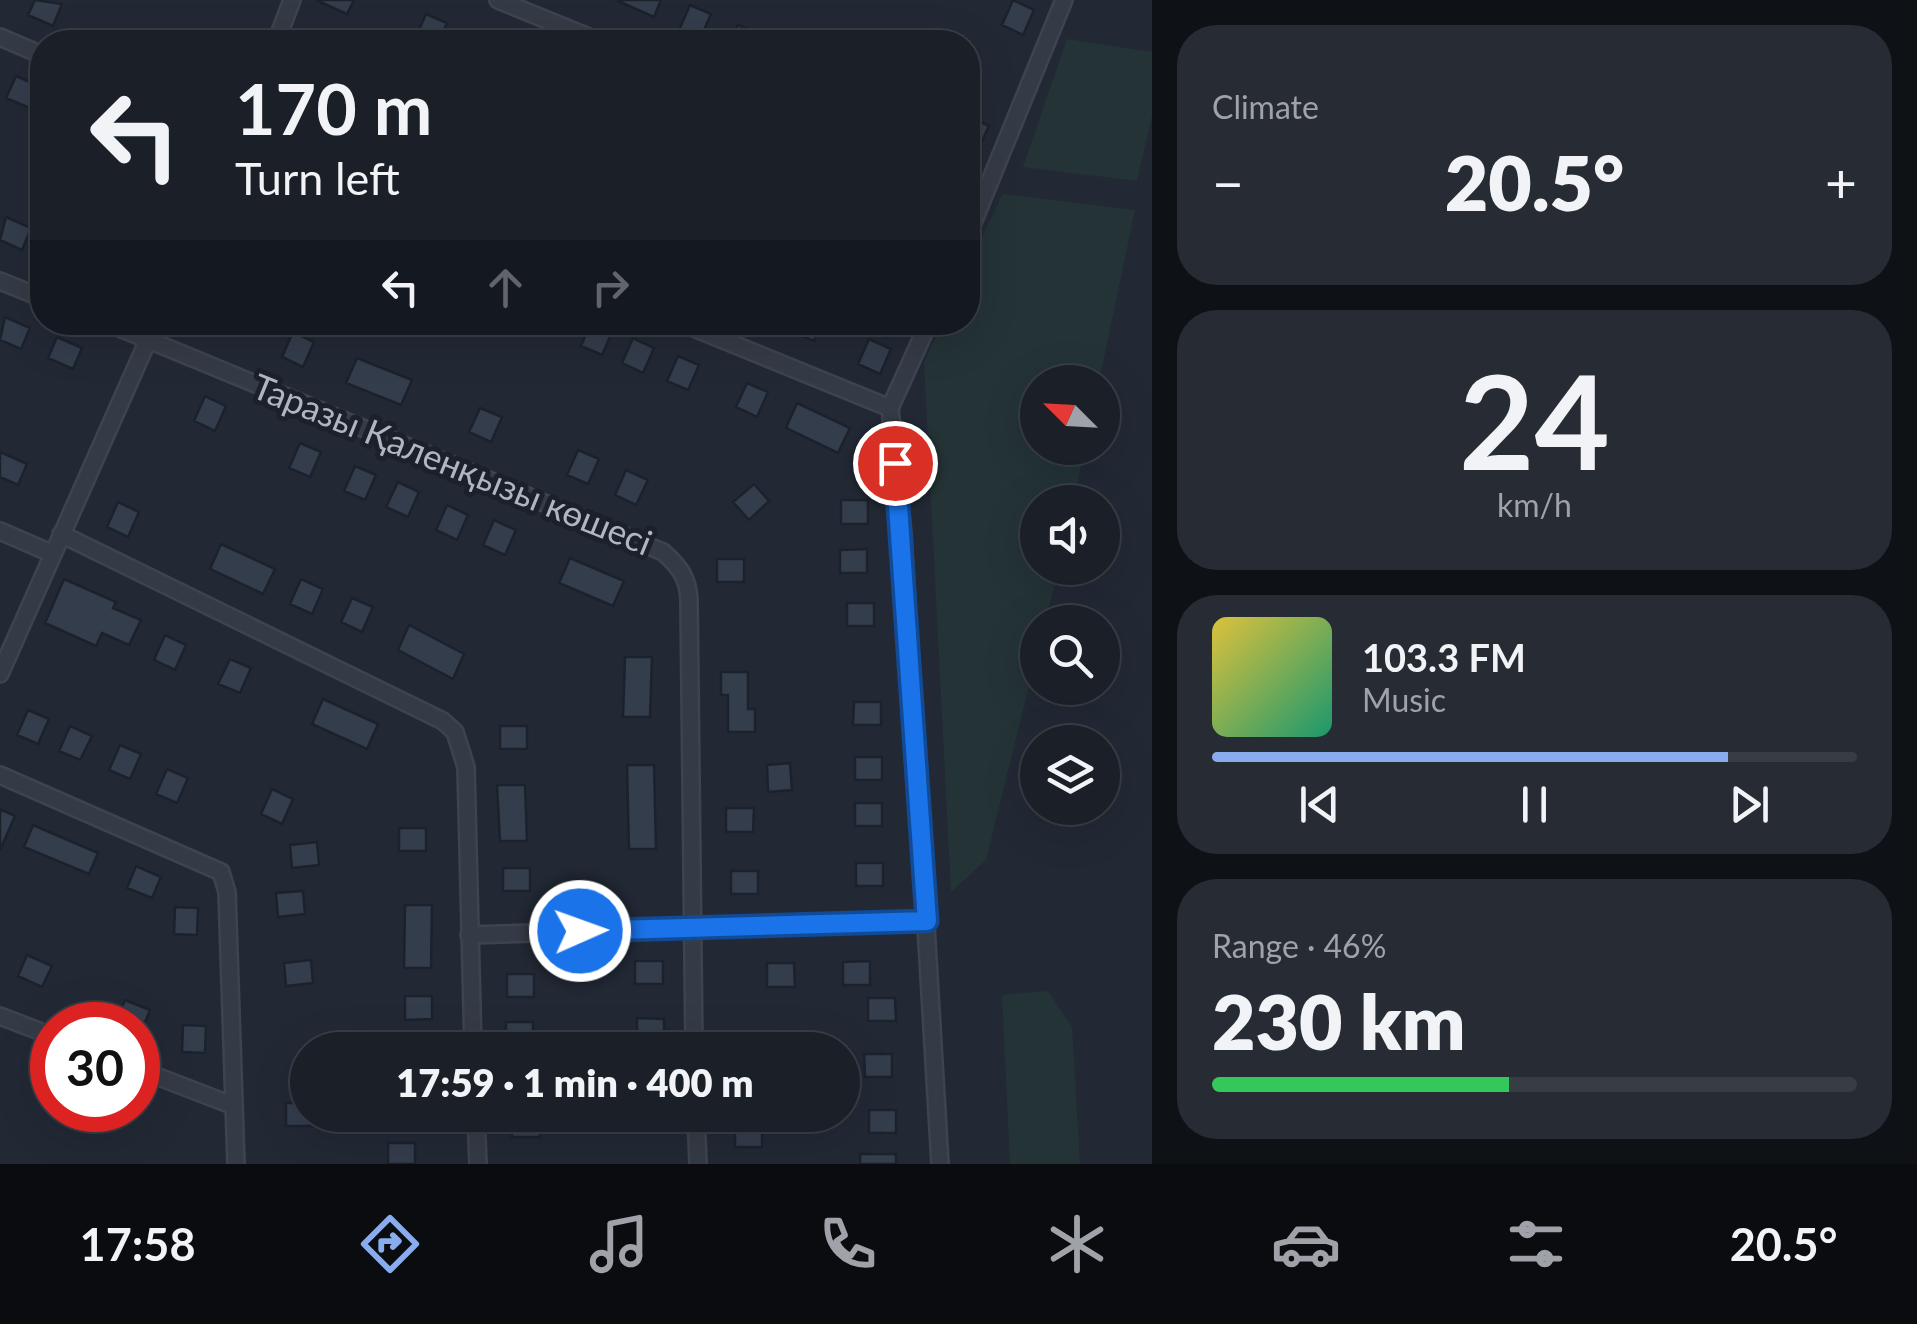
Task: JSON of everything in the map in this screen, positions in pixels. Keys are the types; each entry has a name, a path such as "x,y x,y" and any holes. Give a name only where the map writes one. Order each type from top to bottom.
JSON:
{"street":[{"path":"281,30 292,0"},
{"path":"498,0 572,30"},
{"path":"980,185 1064,0"},
{"path":"0,37 30,50"},
{"path":"0,281 30,293"},
{"name":"Таразы Қаленқызы көшесі","path":"136,335 663,552 675,562 688,585 690,600 693,1032"},
{"path":"0,674 150,335"},
{"path":"711,335 890,408"},
{"path":"923,335 890,408 903,534 940,1164"},
{"path":"0,531 52,554"},
{"path":"62,534 443,721 455,732 466,767 473,1032"},
{"path":"0,774 221,872 227,892 236,1164"},
{"path":"469,935 927,921"},
{"path":"0,1016 30,1028"},
{"path":"160,1077 234,1106"},
{"path":"477,1132 478,1164"},
{"path":"697,1132 698,1164"}],"shaded area":[{"path":"1067,39 1152,52 1152,116 1137,181 1023,167"},
{"path":"1002,194 1135,210 1103,365 1020,365 1020,465 1081,465 1077,485 1020,485 1020,585 1055,585 1049,605 1020,605 1020,705 1024,705 986,860 951,892 924,362 936,335 980,335 980,242"},
{"path":"1048,991 1072,1027 1080,1164 1010,1164 1002,995"}],"building":[{"path":"35,0 62,4 53,26 28,15"},
{"path":"316,0 354,0 347,14"},
{"path":"616,0 661,0 654,17"},
{"path":"1013,0 1034,10 1023,35 1002,25"},
{"path":"690,5 711,14 704,30 679,30"},
{"path":"426,14 447,23 444,30 419,30"},
{"path":"16,76 30,82 30,108 6,98"},
{"path":"980,122 989,126 980,146"},
{"path":"6,217 30,228 22,250 0,240"},
{"path":"5,317 30,328 21,349 0,340"},
{"path":"292,335 314,342 303,367 282,357"},
{"path":"586,335 611,335 602,355 581,346"},
{"path":"57,337 82,348 73,369 48,358"},
{"path":"633,338 654,348 643,373 622,363"},
{"path":"869,339 891,349 880,374 858,364"},
{"path":"678,356 699,365 688,390 667,381"},
{"path":"357,358 412,380 401,405 346,383"},
{"path":"747,383 768,392 757,417 736,407"},
{"path":"205,396 226,406 215,431 194,421"},
{"path":"797,403 850,428 838,453 786,428"},
{"path":"480,408 502,417 491,442 469,432"},
{"path":"300,443 321,452 310,477 289,468"},
{"path":"578,450 599,459 588,484 567,475"},
{"path":"0,452 27,464 18,485 0,477"},
{"path":"355,466 376,475 365,500 344,491"},
{"path":"626,470 648,480 636,505 615,495"},
{"path":"398,482 419,492 408,517 386,507"},
{"path":"754,484 769,501 749,520 733,502"},
{"path":"841,500 868,500 868,524 841,524"},
{"path":"118,502 139,512 128,537 107,527"},
{"path":"447,505 468,515 457,540 436,530"},
{"path":"494,520 516,530 505,555 483,545"},
{"path":"221,544 275,569 263,594 210,569"},
{"path":"867,549 867,573 840,573 840,550"},
{"path":"570,558 624,581 613,606 559,583"},
{"path":"717,559 744,559 744,582 717,582"},
{"path":"64,579 116,602 113,608 141,620 129,645 102,633 96,646 45,623"},
{"path":"301,579 323,589 312,614 290,604"},
{"path":"352,598 373,607 362,632 341,622"},
{"path":"847,603 874,603 874,626 847,626"},
{"path":"409,625 464,654 453,679 398,650"},
{"path":"165,635 186,645 175,670 154,660"},
{"path":"625,657 652,657 650,717 623,717"},
{"path":"230,659 251,668 240,693 218,684"},
{"path":"721,672 748,672 748,709 755,709 755,732 728,732 728,695 721,695"},
{"path":"323,699 378,724 367,749 312,724"},
{"path":"854,702 881,702 881,725 853,725"},
{"path":"28,710 49,719 38,744 17,735"},
{"path":"70,726 92,736 80,760 59,751"},
{"path":"500,726 527,726 527,749 500,749"},
{"path":"120,745 141,754 130,779 109,770"},
{"path":"855,757 882,757 882,780 855,780"},
{"path":"790,763 792,790 768,792 767,765"},
{"path":"627,765 654,765 656,849 629,849"},
{"path":"167,769 188,778 177,803 156,794"},
{"path":"497,785 525,785 527,841 500,841"},
{"path":"272,789 293,799 282,824 261,814"},
{"path":"855,803 882,803 882,826 855,826"},
{"path":"726,808 754,808 753,832 726,832"},
{"path":"0,809 15,816 0,850"},
{"path":"33,825 98,853 89,874 24,847"},
{"path":"399,828 426,828 426,851 399,851"},
{"path":"317,842 319,865 292,868 290,845"},
{"path":"856,863 883,863 883,886 856,886"},
{"path":"136,866 161,877 152,898 127,888"},
{"path":"503,868 530,868 530,891 503,891"},
{"path":"731,871 758,871 758,894 731,894"},
{"path":"303,891 305,914 278,917 276,893"},
{"path":"405,905 432,905 431,968 404,968"},
{"path":"175,907 198,908 197,935 174,934"},
{"path":"27,955 52,966 42,987 18,976"},
{"path":"311,960 313,983 286,986 284,963"},
{"path":"635,961 663,961 663,984 635,984"},
{"path":"870,961 870,985 843,985 843,962"},
{"path":"767,963 794,963 795,987 767,987"},
{"path":"507,974 534,974 534,997 507,997"},
{"path":"405,996 432,996 432,1019 405,1020"},
{"path":"868,998 895,998 896,1021 868,1021"},
{"path":"637,1018 664,1019 664,1032 637,1032"},
{"path":"506,1022 533,1022 533,1032 506,1032"},
{"path":"183,1025 206,1026 205,1053 182,1052"},
{"path":"864,1054 892,1054 892,1077 865,1077"},
{"path":"286,1103 290,1103 290,1126 286,1126"},
{"path":"869,1110 896,1110 896,1133 869,1133"},
{"path":"512,1132 540,1132 540,1137 512,1137"},
{"path":"735,1132 762,1132 762,1147 735,1147"},
{"path":"388,1143 415,1143 415,1164 388,1164"},
{"path":"860,1154 896,1154 896,1164 860,1164"}],"route":[{"path":"580,931 927,921 903,534 895,463"}]}
